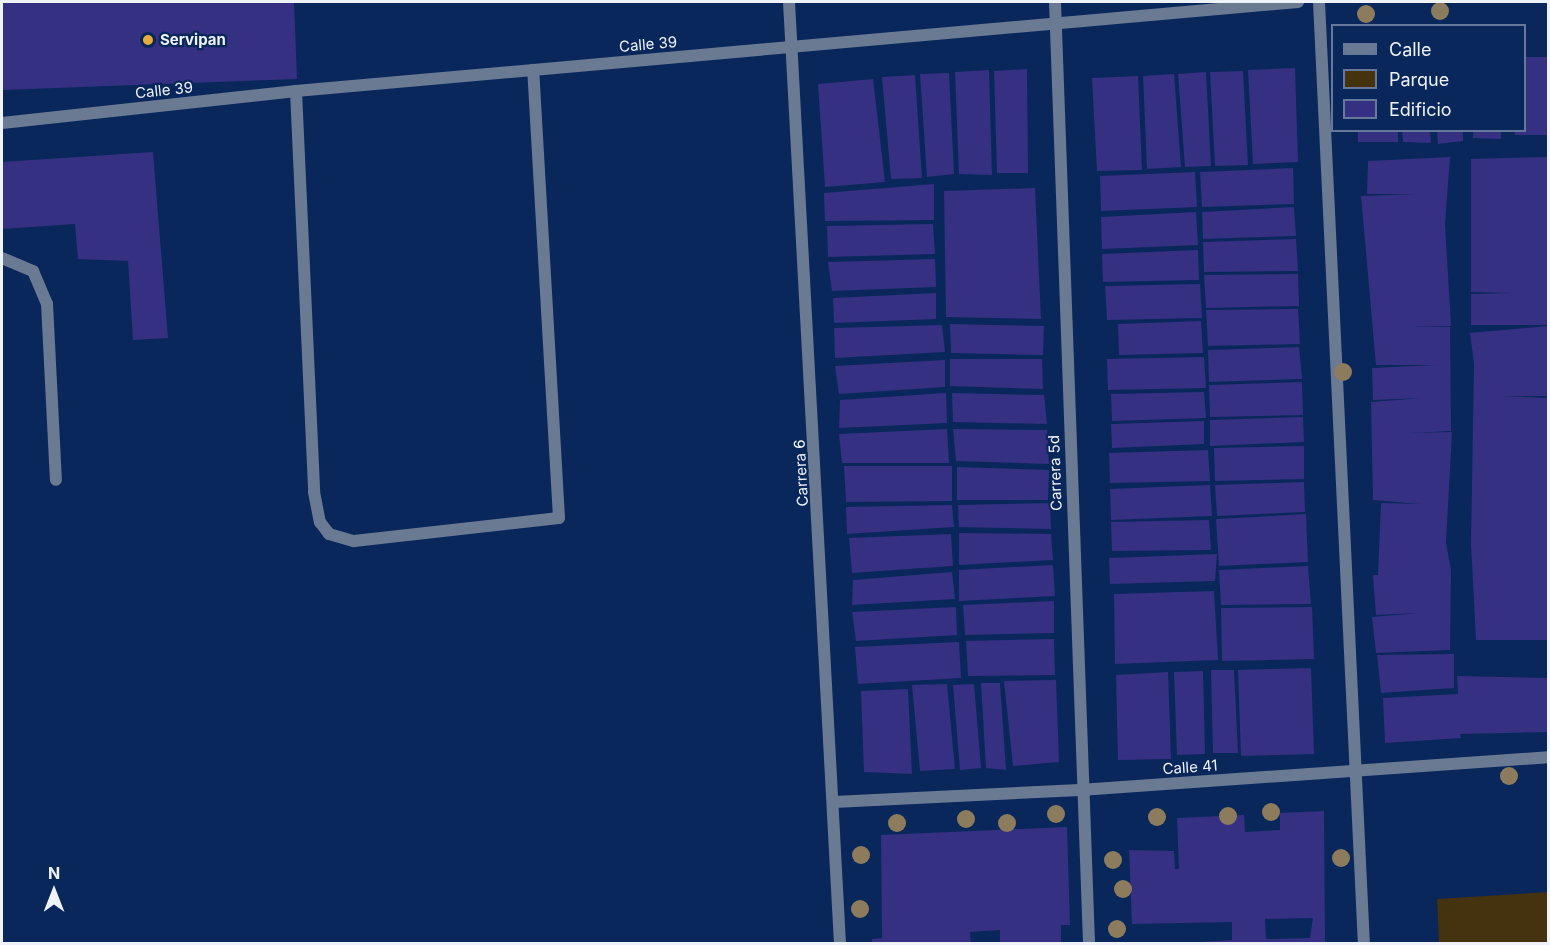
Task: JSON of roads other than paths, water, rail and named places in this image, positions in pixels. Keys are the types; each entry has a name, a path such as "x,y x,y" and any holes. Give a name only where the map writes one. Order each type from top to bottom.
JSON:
{"street":[{"name":"Carrera 6","path":"789,2 840,944"},
{"name":"Carrera 5d","path":"1055,2 1080,790 1089,944"},
{"name":"Calle 39","path":"2,123 296,91 1298,2"},
{"path":"1319,2 1364,944"},
{"path":"296,91 314,492 320,522 329,534 354,541 560,518 533,70"},
{"path":"2,258 33,271 47,304 56,480"},
{"name":"Calle 41","path":"834,802 1080,790 1548,758"}],"place":[{"name":"Servipan","path":"148,40"}]}
